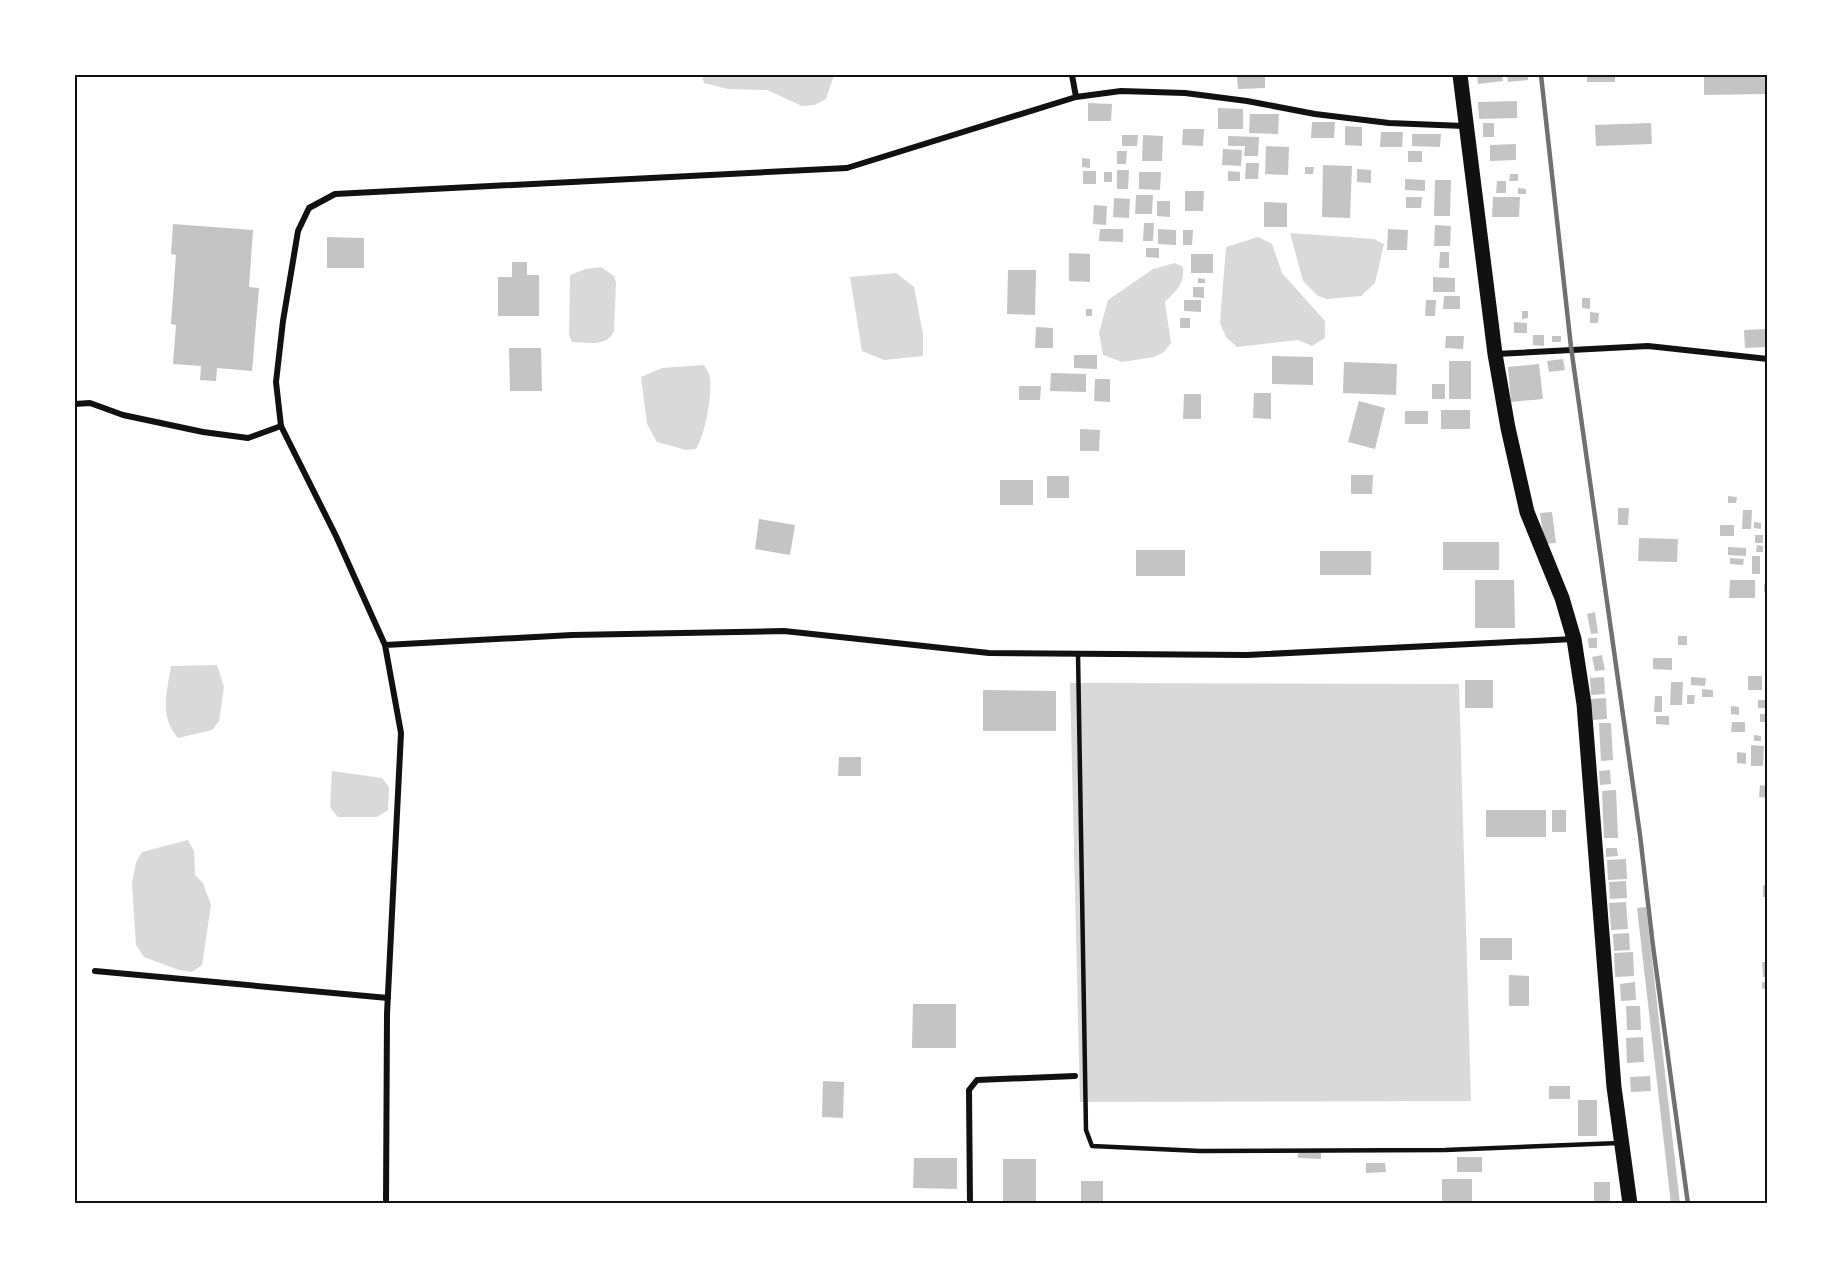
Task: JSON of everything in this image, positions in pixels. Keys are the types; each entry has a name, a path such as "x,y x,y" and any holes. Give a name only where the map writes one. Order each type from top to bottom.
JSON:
{"highway":[{"path":"1460,75 1496,354 1508,428 1527,512 1562,598 1574,639 1584,704 1614,1087 1630,1204"}],"street":[{"path":"1072,75 1076,98"},
{"path":"386,1204 388,998 401,733 385,645 336,536 281,426 276,382 283,321 298,231 309,208 335,194 847,168 1076,98 1121,91 1185,93 1247,101 1315,114 1389,123 1465,126"},
{"path":"1496,354 1648,346 1768,359"},
{"path":"75,404 90,403 123,415 203,432 248,438 281,426"},
{"path":"385,645 572,635 784,631 989,653 1247,655 1574,639"},
{"path":"95,971 388,998"},
{"path":"970,1204 969,1090 977,1080 1075,1076"}],"lane":[{"path":"1078,654 1086,1130 1092,1146 1200,1151 1445,1150 1622,1143"}],"shaded area":[{"path":"702,75 834,75 826,99 815,105 802,106 767,90 728,89 704,83"},
{"path":"1290,233 1374,239 1384,244 1375,283 1361,296 1327,299 1318,296 1303,281"},
{"path":"1258,237 1272,244 1282,273 1325,321 1325,338 1312,346 1298,340 1237,347 1226,337 1220,323 1226,247"},
{"path":"1175,263 1183,267 1183,278 1179,287 1165,302 1171,343 1164,352 1154,357 1122,362 1103,355 1099,333 1108,300 1153,269"},
{"path":"601,267 614,276 616,283 614,331 602,342 572,342 569,335 570,275 586,269"},
{"path":"896,273 914,287 923,334 923,356 884,360 862,351 850,277"},
{"path":"704,365 710,381 708,412 703,434 696,449 686,450 657,442 647,424 641,377 662,368"},
{"path":"217,665 224,687 219,721 212,730 178,738 172,730 166,712 166,694 171,666"},
{"path":"1070,683 1459,684 1471,1101 1080,1102"},
{"path":"332,771 382,778 389,787 388,810 377,817 338,817 330,807"},
{"path":"188,840 194,851 195,875 203,883 211,905 202,965 192,972 179,970 144,957 136,945 132,884 136,862 142,852"}],"building":[{"path":"1237,75 1265,75 1265,88 1238,89"},
{"path":"1477,75 1502,75 1503,81 1478,84"},
{"path":"1507,75 1528,75 1528,80 1508,82"},
{"path":"1587,75 1615,75 1615,82 1587,82"},
{"path":"1704,75 1768,75 1768,94 1704,95"},
{"path":"1517,101 1517,118 1479,119 1478,102"},
{"path":"1088,103 1112,104 1111,121 1088,121"},
{"path":"1218,108 1243,109 1243,129 1218,129"},
{"path":"1250,114 1279,114 1278,134 1249,133"},
{"path":"1312,122 1335,122 1334,138 1311,138"},
{"path":"1483,123 1494,123 1494,137 1483,137"},
{"path":"1651,123 1652,144 1596,146 1595,125"},
{"path":"1345,126 1362,127 1362,146 1345,145"},
{"path":"1183,129 1204,129 1203,146 1182,145"},
{"path":"1381,132 1403,132 1402,147 1380,147"},
{"path":"1412,134 1441,134 1440,147 1412,146"},
{"path":"1122,135 1138,135 1137,146 1122,146"},
{"path":"1143,135 1163,136 1162,161 1142,161"},
{"path":"1228,136 1259,137 1258,156 1244,156 1245,146 1228,146"},
{"path":"1516,144 1516,160 1490,161 1490,145"},
{"path":"1266,146 1289,147 1288,175 1265,174"},
{"path":"1223,149 1242,150 1241,166 1222,165"},
{"path":"1117,151 1127,151 1126,164 1117,164"},
{"path":"1408,151 1422,151 1422,162 1408,162"},
{"path":"1082,158 1090,159 1090,168 1082,167"},
{"path":"1246,163 1259,163 1258,179 1245,179"},
{"path":"1323,165 1352,166 1350,218 1322,217"},
{"path":"1305,167 1314,167 1313,174 1305,174"},
{"path":"1357,169 1371,170 1371,183 1357,182"},
{"path":"1117,170 1129,170 1128,189 1117,189"},
{"path":"1083,171 1096,171 1096,184 1083,184"},
{"path":"1228,171 1240,172 1240,181 1228,181"},
{"path":"1104,172 1112,172 1112,182 1104,182"},
{"path":"1139,172 1161,172 1160,190 1139,189"},
{"path":"1510,174 1518,174 1518,181 1509,181"},
{"path":"1405,179 1425,180 1425,191 1405,190"},
{"path":"1435,180 1451,180 1450,216 1434,216"},
{"path":"1497,181 1506,181 1506,193 1496,193"},
{"path":"1518,188 1526,189 1526,194 1518,194"},
{"path":"1185,191 1204,191 1203,211 1185,211"},
{"path":"1136,195 1153,195 1152,214 1135,214"},
{"path":"1406,197 1422,197 1421,208 1406,208"},
{"path":"1493,197 1520,197 1519,217 1492,217"},
{"path":"1114,198 1130,199 1129,218 1113,217"},
{"path":"1157,201 1170,201 1170,217 1157,216"},
{"path":"1264,202 1287,203 1287,227 1264,227"},
{"path":"1094,205 1107,206 1106,225 1093,224"},
{"path":"1144,223 1154,223 1153,241 1143,241"},
{"path":"173,224 253,230 249,287 259,288 252,371 217,368 216,381 200,380 201,366 173,364 176,325 171,324 176,255 171,254"},
{"path":"1435,225 1451,226 1450,246 1434,246"},
{"path":"1100,229 1123,229 1123,242 1099,241"},
{"path":"1158,229 1176,230 1176,245 1158,244"},
{"path":"1388,229 1408,230 1407,250 1387,250"},
{"path":"1183,230 1193,230 1192,245 1183,245"},
{"path":"327,237 364,238 364,268 327,268"},
{"path":"1146,248 1159,248 1159,258 1146,257"},
{"path":"1440,252 1449,252 1449,268 1439,268"},
{"path":"1069,253 1090,254 1090,282 1069,281"},
{"path":"1191,254 1213,254 1213,273 1191,273"},
{"path":"512,262 527,262 527,275 539,275 539,316 498,316 498,277 512,277"},
{"path":"1008,270 1036,270 1035,315 1007,314"},
{"path":"1433,277 1455,278 1455,292 1433,292"},
{"path":"1198,278 1205,279 1205,283 1198,283"},
{"path":"1193,287 1204,287 1204,298 1193,297"},
{"path":"1444,296 1460,296 1460,309 1443,309"},
{"path":"1582,298 1590,298 1590,309 1582,308"},
{"path":"1184,300 1201,300 1201,312 1184,311"},
{"path":"1426,300 1436,300 1435,316 1425,316"},
{"path":"1086,309 1092,309 1092,316 1086,316"},
{"path":"1522,311 1528,311 1528,318 1522,319"},
{"path":"1590,312 1599,313 1598,323 1590,323"},
{"path":"1180,318 1190,318 1190,328 1180,328"},
{"path":"1514,322 1527,323 1527,333 1514,333"},
{"path":"1036,327 1053,328 1053,348 1035,348"},
{"path":"1768,329 1768,347 1745,348 1744,330"},
{"path":"1533,335 1544,335 1544,346 1533,345"},
{"path":"1446,336 1464,336 1463,349 1445,348"},
{"path":"1552,336 1561,336 1561,342 1552,342"},
{"path":"509,348 541,348 542,391 510,391"},
{"path":"1074,355 1097,355 1097,369 1074,368"},
{"path":"1272,356 1313,357 1313,385 1272,384"},
{"path":"1563,359 1565,370 1549,372 1547,361"},
{"path":"1449,361 1471,361 1471,399 1449,399"},
{"path":"1344,362 1397,364 1396,395 1343,393"},
{"path":"1539,364 1543,399 1511,402 1508,367"},
{"path":"1051,373 1086,374 1086,392 1050,391"},
{"path":"1095,379 1110,379 1110,402 1094,401"},
{"path":"1432,384 1445,384 1445,399 1432,399"},
{"path":"1019,386 1041,386 1040,400 1019,400"},
{"path":"1254,393 1271,393 1271,419 1253,418"},
{"path":"1184,394 1201,394 1201,419 1183,419"},
{"path":"1359,401 1385,408 1375,449 1348,442"},
{"path":"1441,410 1470,410 1470,429 1441,429"},
{"path":"1405,411 1428,411 1428,424 1405,424"},
{"path":"1080,429 1100,430 1099,451 1080,451"},
{"path":"1351,475 1373,475 1372,494 1351,494"},
{"path":"1047,476 1069,476 1069,498 1047,498"},
{"path":"1000,480 1033,480 1033,505 1000,505"},
{"path":"1728,496 1737,497 1736,503 1728,503"},
{"path":"1618,508 1629,508 1628,525 1618,525"},
{"path":"1743,510 1752,510 1751,529 1742,529"},
{"path":"1552,512 1556,543 1544,544 1540,513"},
{"path":"759,519 795,525 790,555 755,549"},
{"path":"1754,522 1761,523 1761,529 1754,528"},
{"path":"1720,525 1734,525 1734,536 1720,536"},
{"path":"1755,535 1763,535 1763,543 1755,543"},
{"path":"1639,538 1678,539 1677,562 1638,561"},
{"path":"1443,542 1499,542 1499,570 1443,570"},
{"path":"1757,545 1763,546 1763,552 1756,552"},
{"path":"1728,547 1746,548 1746,556 1728,555"},
{"path":"1136,550 1185,550 1185,576 1136,576"},
{"path":"1320,551 1371,551 1371,575 1320,575"},
{"path":"1752,556 1760,556 1760,574 1752,574"},
{"path":"1730,558 1744,559 1743,565 1730,564"},
{"path":"1765,561 1768,561 1768,574 1765,574"},
{"path":"1475,580 1514,580 1515,628 1475,628"},
{"path":"1730,580 1755,580 1755,598 1729,598"},
{"path":"1764,584 1768,584 1768,593 1764,592"},
{"path":"1595,612 1598,633 1591,634 1587,614"},
{"path":"1678,636 1687,636 1687,645 1678,645"},
{"path":"1588,638 1597,638 1597,648 1589,648"},
{"path":"1602,655 1605,670 1595,671 1592,657"},
{"path":"1653,658 1672,658 1672,670 1653,669"},
{"path":"1748,676 1762,676 1762,690 1748,690"},
{"path":"1604,677 1605,694 1591,695 1590,678"},
{"path":"1691,677 1706,678 1705,686 1691,685"},
{"path":"1465,680 1493,680 1493,708 1465,708"},
{"path":"1671,682 1683,682 1682,705 1670,705"},
{"path":"1702,689 1713,690 1713,697 1702,697"},
{"path":"983,690 1056,691 1056,731 983,731"},
{"path":"1687,695 1695,695 1694,704 1687,704"},
{"path":"1655,696 1662,696 1662,712 1654,712"},
{"path":"1606,698 1607,719 1593,720 1591,699"},
{"path":"1758,700 1766,700 1766,708 1758,708"},
{"path":"1731,706 1739,707 1739,715 1731,714"},
{"path":"1760,714 1768,714 1768,722 1760,722"},
{"path":"1656,716 1669,716 1669,725 1656,724"},
{"path":"1732,722 1745,722 1745,732 1731,732"},
{"path":"1599,723 1611,723 1613,760 1601,761"},
{"path":"1754,735 1761,736 1761,741 1754,741"},
{"path":"1751,745 1764,746 1763,766 1751,766"},
{"path":"1737,752 1746,753 1746,764 1737,763"},
{"path":"839,757 861,757 861,776 838,776"},
{"path":"1610,770 1611,784 1600,785 1599,771"},
{"path":"1760,785 1768,786 1768,798 1759,797"},
{"path":"1616,790 1618,838 1604,838 1602,791"},
{"path":"1486,810 1546,810 1546,837 1486,837"},
{"path":"1552,810 1566,810 1566,832 1552,832"},
{"path":"1606,848 1617,848 1618,856 1606,857"},
{"path":"1626,859 1627,879 1608,880 1607,860"},
{"path":"1626,881 1627,898 1610,899 1609,882"},
{"path":"1763,885 1768,885 1768,897 1763,897"},
{"path":"1626,902 1628,929 1611,930 1609,903"},
{"path":"1646,907 1680,1204 1671,1204 1637,908"},
{"path":"1629,933 1630,950 1614,951 1613,934"},
{"path":"1480,938 1512,938 1512,960 1480,960"},
{"path":"1633,952 1634,976 1615,977 1614,953"},
{"path":"1762,962 1768,962 1768,977 1763,977"},
{"path":"1509,975 1529,976 1529,1006 1509,1006"},
{"path":"1635,982 1636,1000 1621,1001 1620,984"},
{"path":"1762,982 1768,982 1768,988 1762,989"},
{"path":"913,1004 956,1004 956,1048 912,1048"},
{"path":"1626,1006 1640,1006 1641,1030 1627,1030"},
{"path":"1765,1030 1768,1030 1768,1044 1765,1044"},
{"path":"1643,1037 1644,1062 1627,1063 1626,1038"},
{"path":"1650,1076 1651,1091 1631,1092 1630,1077"},
{"path":"823,1081 844,1082 843,1118 822,1117"},
{"path":"1549,1086 1570,1086 1570,1099 1549,1099"},
{"path":"1578,1100 1597,1100 1597,1136 1578,1136"},
{"path":"1298,1149 1321,1149 1321,1159 1298,1158"},
{"path":"1457,1157 1482,1157 1482,1172 1457,1172"},
{"path":"914,1158 957,1158 957,1189 913,1188"},
{"path":"1003,1159 1036,1159 1036,1204 1003,1204"},
{"path":"1366,1163 1385,1163 1386,1172 1366,1173"},
{"path":"1442,1179 1472,1179 1472,1204 1442,1204"},
{"path":"1081,1181 1103,1181 1103,1204 1081,1204"},
{"path":"1594,1182 1610,1182 1610,1204 1594,1204"}],"railway":[{"path":"1541,75 1571,347 1640,835 1688,1204"}]}
